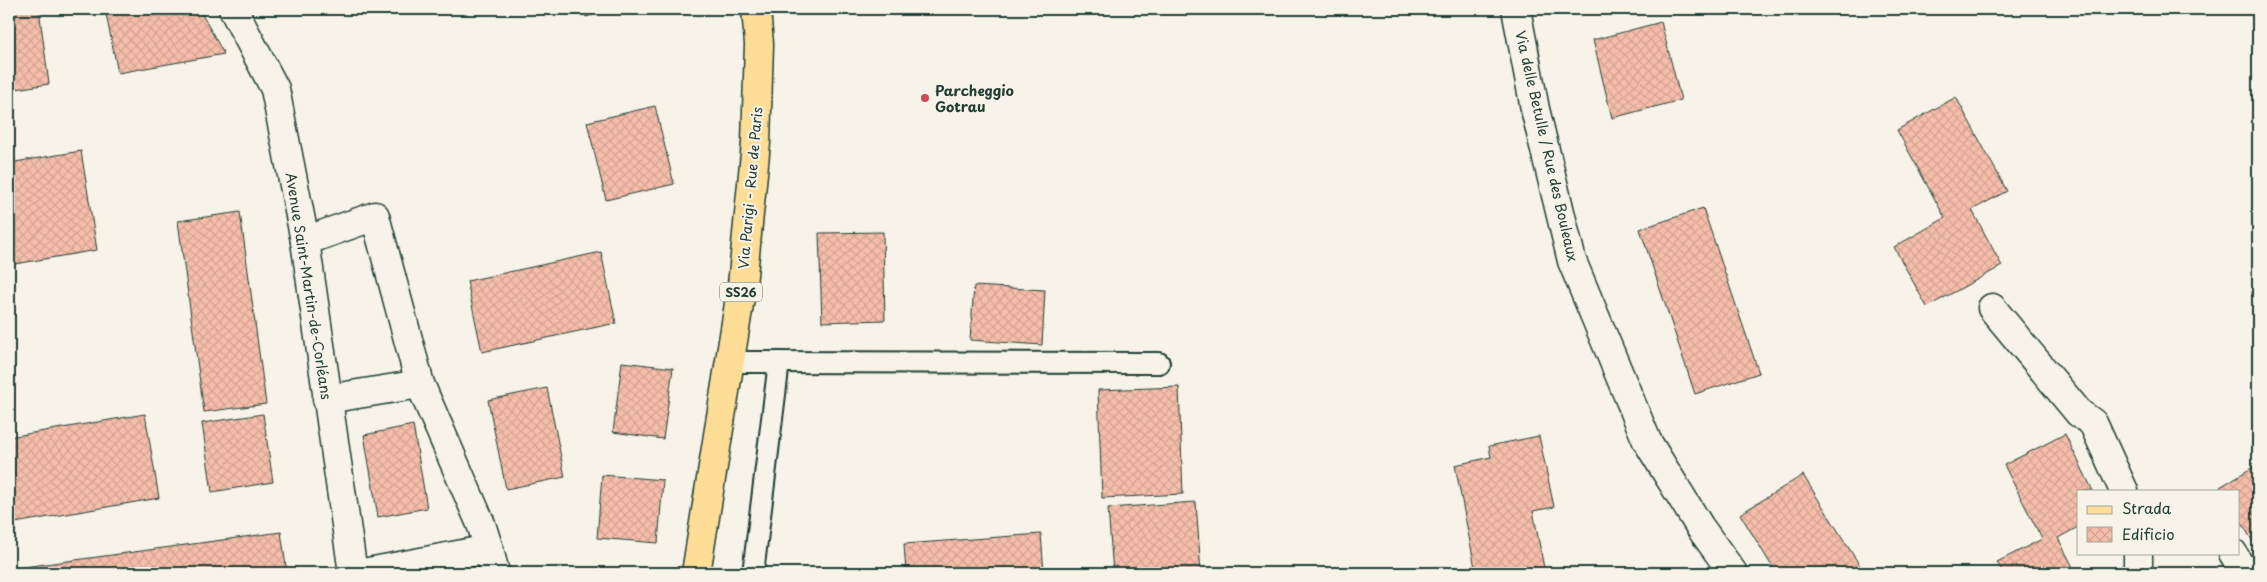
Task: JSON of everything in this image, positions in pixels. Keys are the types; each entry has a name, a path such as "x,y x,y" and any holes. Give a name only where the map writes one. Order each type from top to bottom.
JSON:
{"main road":[{"name":"Via Parigi - Rue de Paris","path":"696,573 742,285 756,143 759,44 756,9"}],"street":[{"name":"Avenue Saint-Martin-de-Corléans","path":"233,9 275,89 304,241 353,573"},
{"name":"Via delle Betulle / Rue des Bouleaux","path":"1516,9 1535,109 1572,261 1647,441 1700,527 1733,573"},
{"path":"304,241 374,216 420,384 488,549 419,567 363,573"},
{"path":"1992,308 2079,414 2093,422 2124,490"},
{"path":"327,399 420,384"},
{"path":"2138,554 2138,573"},
{"path":"2234,554 2244,573"}],"lane":[{"path":"731,362 1159,364"},
{"path":"753,573 779,362"}],"building":[{"path":"9,9 39,9 49,84 9,90"},
{"path":"105,9 199,9 224,54 118,73"},
{"path":"584,9 612,9 586,17"},
{"path":"1661,22 1681,100 1612,118 1593,40"},
{"path":"1956,97 2007,191 1972,210 2002,266 1927,307 1894,247 1945,218 1897,130"},
{"path":"655,106 674,184 606,200 587,122"},
{"path":"81,151 97,250 9,265 9,163"},
{"path":"1703,208 1759,373 1695,394 1640,229"},
{"path":"240,212 266,404 204,412 178,221"},
{"path":"883,232 885,320 822,322 819,233"},
{"path":"601,252 616,323 482,352 467,281"},
{"path":"974,286 1045,290 1042,345 970,340"},
{"path":"622,362 673,368 663,439 613,432"},
{"path":"1179,387 1183,494 1102,498 1098,390"},
{"path":"547,388 565,477 506,489 488,400"},
{"path":"145,414 159,498 9,524 9,437"},
{"path":"263,414 273,482 212,492 202,423"},
{"path":"413,425 427,508 378,517 364,435"},
{"path":"2065,434 2093,490 2077,490 2077,528 2058,538 2076,573 2003,573 1997,562 2042,539 2004,465"},
{"path":"1539,436 1554,507 1533,511 1545,573 1476,573 1455,465 1491,457 1489,446"},
{"path":"2258,464 2258,550 2240,520 2240,490 2222,490 2220,487"},
{"path":"602,475 663,480 658,543 597,538"},
{"path":"1803,475 1862,569 1856,573 1776,573 1740,514"},
{"path":"1196,502 1201,573 1113,573 1108,508"},
{"path":"281,532 287,573 9,573 9,569"},
{"path":"1041,534 1044,573 906,573 904,544"}],"place":[{"name":"Parcheggio Gotrau","path":"925,98"}]}
